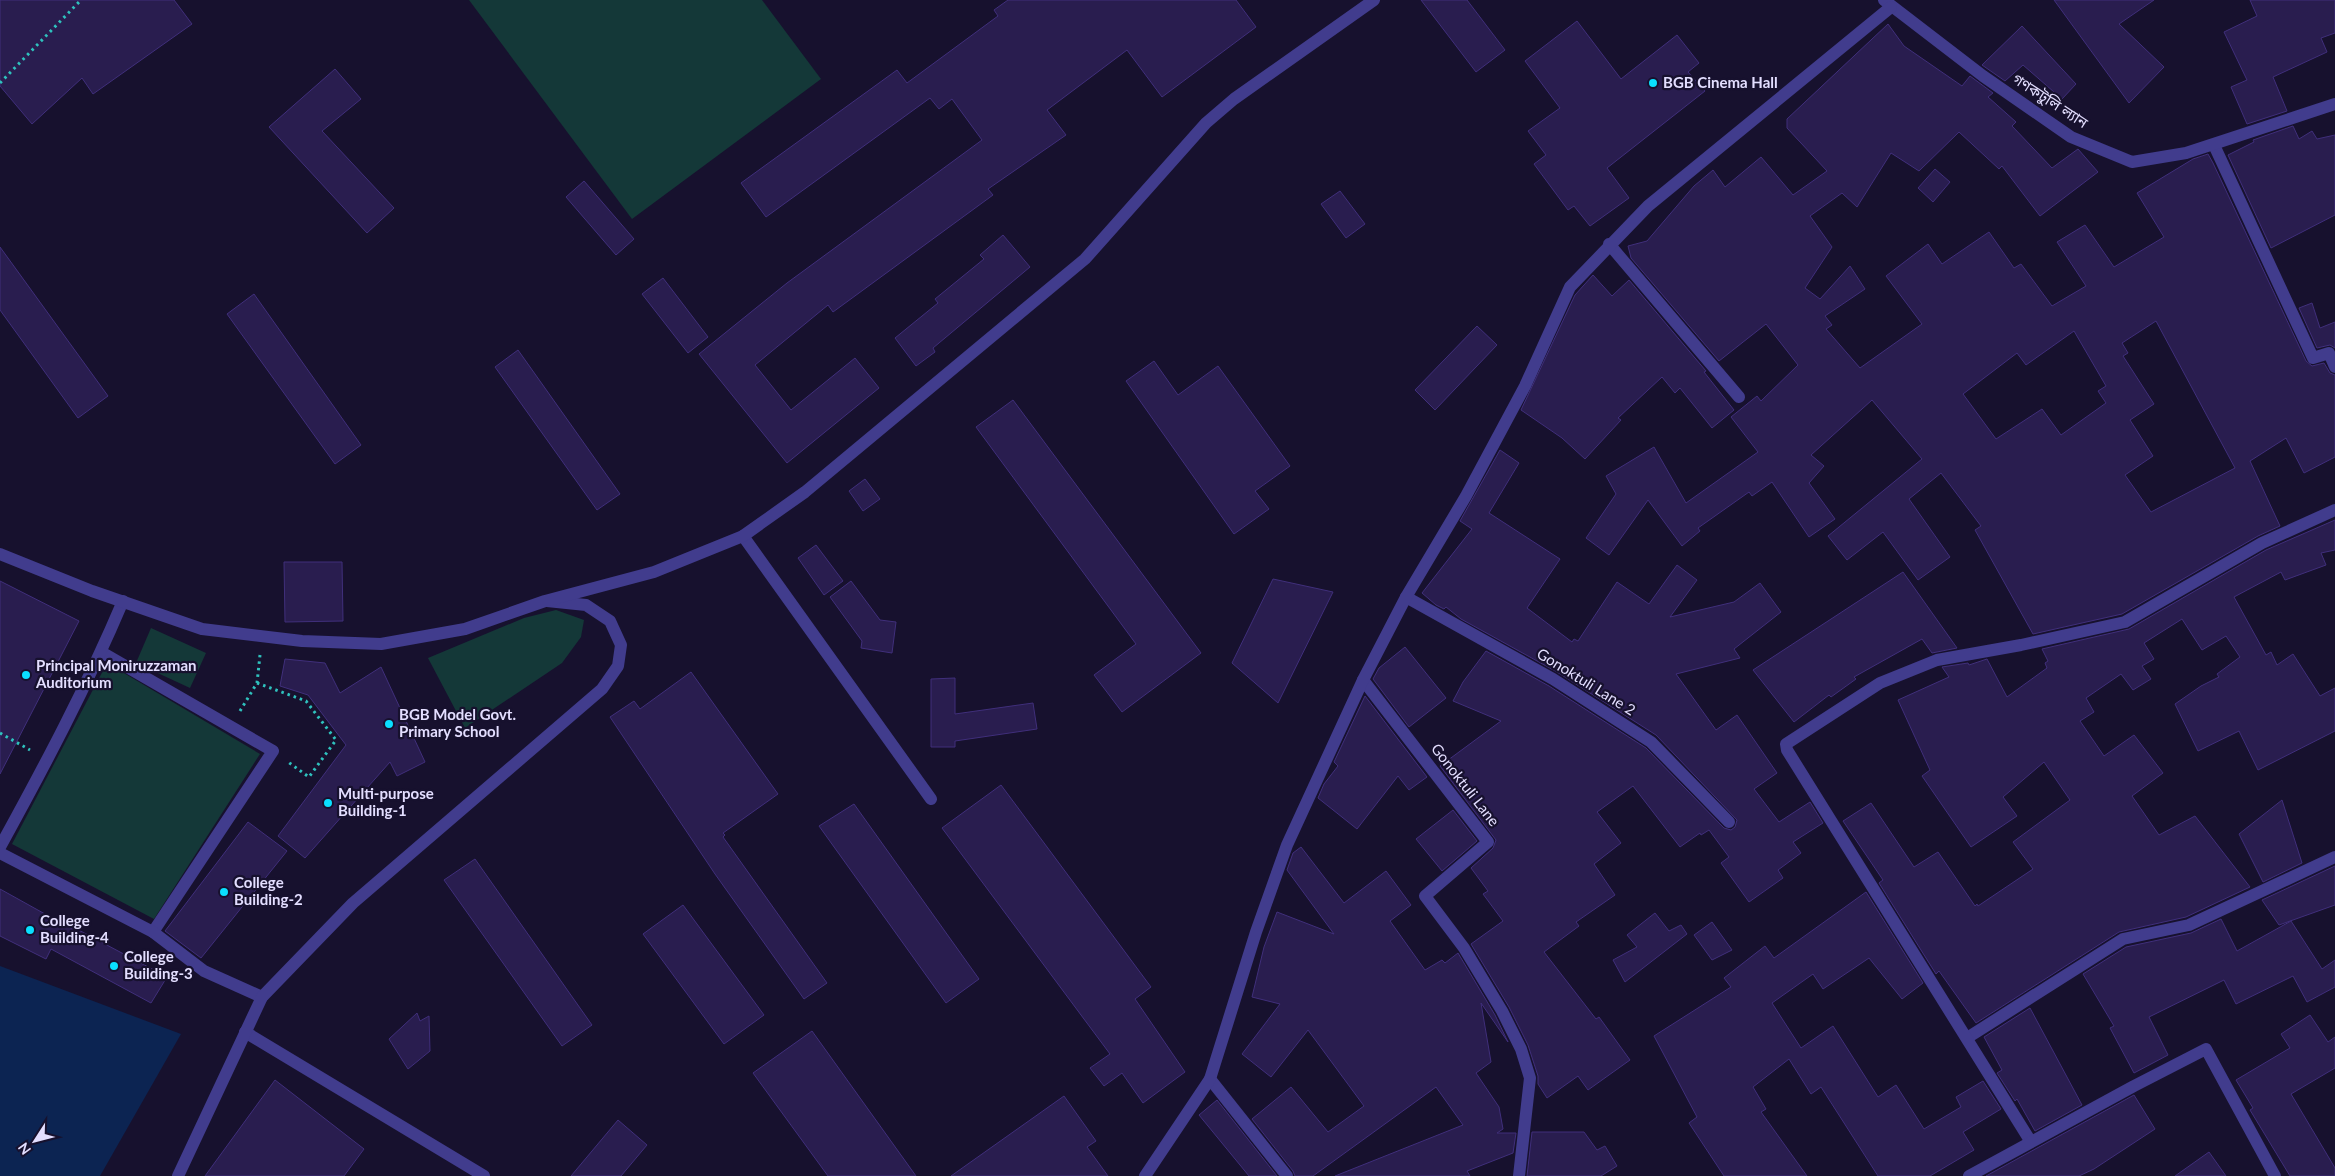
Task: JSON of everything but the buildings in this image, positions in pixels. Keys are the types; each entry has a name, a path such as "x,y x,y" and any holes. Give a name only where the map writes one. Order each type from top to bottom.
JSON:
{"street":[{"path":"0,554 202,629 302,641 381,644 465,629 545,601 654,572 743,536 805,492 1085,259 1206,123 1234,99 1374,0"},
{"path":"1146,1176 1210,1079 1256,932 1288,845 1363,680 1406,598 1466,496 1525,386 1570,287 1609,244 1648,206 1887,4"},
{"name":"গণকটুলি ল্যান","path":"1887,4 2071,137 2132,162 2186,153 2335,104"},
{"path":"2214,145 2314,358 2329,353 2335,367"},
{"path":"1609,244 1739,397"},
{"path":"2031,1142 1787,750 1786,744 1880,683 1937,660 2022,645 2125,622 2262,543 2335,510"},
{"path":"743,536 932,799"},
{"name":"Gonoktuli Lane 2","path":"1406,598 1553,679 1651,742 1729,822"},
{"path":"0,847 48,760 101,652 123,601"},
{"path":"178,1176 262,997 353,903 602,689 618,666 621,645 610,622 586,606 545,601"},
{"path":"101,652 273,751 153,932"},
{"name":"Gonoktuli Lane","path":"1363,680 1488,842 1425,896 1464,948 1502,1011 1521,1049 1530,1078 1519,1176"},
{"path":"0,853 153,932 204,971 262,997"},
{"path":"1967,1038 2123,939 2189,925 2335,857"},
{"path":"245,1032 484,1176"},
{"path":"1969,1176 2206,1049 2275,1176"},
{"path":"1210,1079 1287,1176"}],"path":[{"path":"0,83 81,0"},
{"path":"230,726 257,684 261,637"},
{"path":"257,684 306,701 336,740 309,776 273,751"},
{"path":"0,733 48,760"}],"green space":[{"path":"469,0 762,0 821,79 632,219"},
{"path":"556,610 584,620 581,637 562,663 465,728 428,658 524,618"},
{"path":"151,628 206,653 190,688 136,663"},
{"path":"107,663 260,754 154,919 12,844"}],"water":[{"path":"0,966 181,1034 100,1176 0,1176"}],"place":[{"name":"BGB Cinema Hall","path":"1653,83"},
{"name":"Principal Moniruzzaman Auditorium","path":"26,675"},
{"name":"BGB Model Govt. Primary School","path":"389,724"},
{"name":"Multi-purpose Building-1","path":"328,803"},
{"name":"College Building-2","path":"224,892"},
{"name":"College Building-4","path":"30,930"},
{"name":"College Building-3","path":"114,966"}]}
